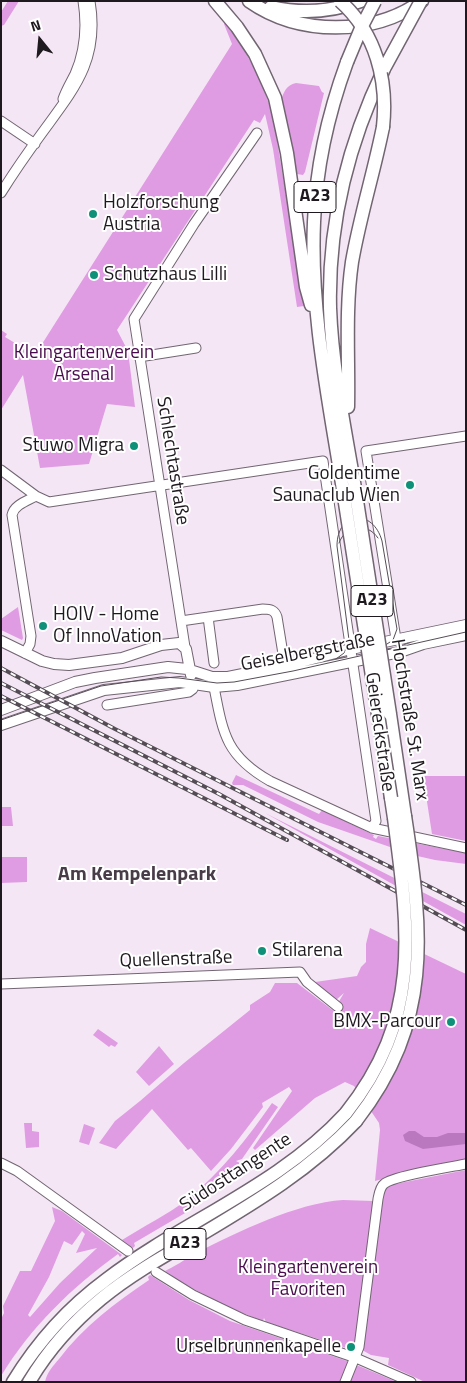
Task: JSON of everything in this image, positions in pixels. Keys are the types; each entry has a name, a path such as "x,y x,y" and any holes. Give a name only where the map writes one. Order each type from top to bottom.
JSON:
{"highway":[{"path":"215,1 255,54 270,84 279,112 287,153 306,287 320,336"},
{"path":"249,1 268,12 302,24 344,27 386,20 403,13 422,1"},
{"path":"255,1 277,8 305,12 336,9 362,1"},
{"path":"340,1 368,36 380,68 384,96 383,127 358,232 350,282 348,320 348,447"},
{"name":"Hochstraße St. Marx","path":"351,1117 391,1035 403,982 406,926 394,818 320,336 313,244 319,167 329,116 358,34 375,1"},
{"name":"Hochstraße St. Marx","path":"351,1117 380,1086 403,1038 416,983 418,925 414,871 334,353 330,308 331,264 337,212 349,159 366,108 385,67 422,1"},
{"name":"Südosttangente","path":"13,1382 48,1333 94,1288 154,1247 270,1177 351,1117"},
{"name":"Südosttangente","path":"28,1382 57,1342 101,1299 136,1274 291,1179 330,1147 351,1117"}],"main road":[{"name":"Geiselbergstraße","path":"215,682 236,675 285,666 351,649 466,625"},
{"name":"Geiselbergstraße","path":"215,682 237,685 404,651 423,644 466,635"},
{"path":"1,641 25,654 47,662 69,665 122,658 170,643 179,643 185,648 193,683"},
{"path":"1,710 85,680 162,668 189,669 215,682"},
{"path":"1,725 98,691 180,682 215,682"}],"street":[{"path":"60,108 82,49 85,27 83,1"},
{"path":"1,193 75,88 86,60 92,24 90,1"},
{"path":"1,121 34,144"},
{"name":"Schlechtastraße","path":"185,648 134,319 194,224 257,133"},
{"path":"139,357 196,348"},
{"path":"396,639 366,451 466,436"},
{"name":"Geiereckstraße","path":"159,485 323,462 376,821 372,828"},
{"path":"1,470 36,496 49,502 159,485"},
{"path":"25,654 31,638 12,517 13,510 16,507 36,496"},
{"path":"181,621 263,609 273,610 277,618 285,666"},
{"path":"208,617 214,662"},
{"path":"215,682 227,740 248,767 270,781 372,828 466,848"},
{"path":"107,705 189,692 193,689 193,683"},
{"name":"Quellenstraße","path":"1,984 300,972 307,982 338,1007"},
{"path":"1,1163 17,1171 128,1252"},
{"path":"345,1382 359,1347 378,1197 383,1185 398,1178 466,1164"},
{"path":"156,1272 193,1295 236,1316 356,1358 411,1382"}],"green space":[{"path":"8,1 19,1 4,25 1,26 1,12"},
{"name":"Kleingartenverein Arsenal","path":"225,23 254,67 273,116 304,306 297,307 273,149 265,114 260,123 254,120 117,330 128,351 135,407 107,404 89,464 40,468 23,375 1,410 1,330 7,334 5,337 35,355 232,44"},
{"path":"296,83 319,86 324,93 303,175 297,174 281,100 288,87"},
{"path":"18,607 22,640 1,630 1,619"},
{"path":"236,775 319,814 322,810 374,835 373,837 376,839 378,836 466,853 466,864 413,855 318,822 243,785 233,785 232,783"},
{"path":"423,776 466,776 466,841 432,834"},
{"path":"1,807 11,807 13,826 1,826"},
{"path":"265,813 466,914 466,925"},
{"path":"1,857 27,857 27,882 1,883"},
{"path":"370,928 466,974 466,1160 420,1169 375,1181 379,1123 354,1086 345,1082 315,1098 255,1150 253,1148 292,1091 289,1087 262,1103 263,1107 231,1149 211,1171 191,1148 188,1150 152,1109 116,1149 99,1143 115,1121 250,1010 250,1005 270,992 275,983 297,983 335,1012 344,993 336,1000 315,984 315,982 357,976 361,967 366,962 366,944"},
{"path":"98,1029 118,1043 115,1047 111,1045 109,1047 93,1035"},
{"path":"159,1046 174,1064 149,1086 136,1072"},
{"path":"272,1103 278,1107 242,1159 236,1161 240,1163 192,1209 134,1243 135,1246 133,1248 122,1240 188,1199 233,1154"},
{"path":"24,1123 32,1123 32,1131 39,1132 39,1147 26,1148"},
{"path":"84,1124 95,1128 89,1145 79,1142"},
{"name":"Kleingartenverein Favoriten","path":"466,1170 466,1382 425,1382 388,1365 389,1358 371,1355 362,1350 382,1192 390,1185"},
{"name":"Kleingartenverein Favoriten","path":"343,1200 373,1201 355,1343 352,1349 266,1322 264,1318 263,1321 237,1311 200,1293 165,1271 230,1236 268,1220 306,1207"},
{"path":"52,1207 62,1211 122,1255 120,1257 118,1254 101,1267 53,1309 25,1341 1,1376 1,1319 4,1313 3,1306 20,1271 31,1271 55,1221","holes":["82,1231 85,1234 76,1253 97,1248 60,1283 30,1317 28,1315 49,1277 64,1241 72,1245"]},
{"path":"150,1275 189,1300 230,1321 347,1361 348,1364 359,1366 397,1382 45,1382 50,1369 68,1347 112,1306 149,1280 148,1277"}],"shaded area":[{"path":"409,1131 415,1131 424,1137 437,1137 448,1133 466,1133 466,1144 423,1149 405,1141 403,1135"}],"tram line":[{"path":"336,659 344,653 349,640 337,546 339,534 343,526 349,520 356,518 364,519 371,523 382,541 397,629 393,640 384,646"},
{"path":"339,543 347,532 357,527 368,529 378,538"},
{"path":"1,720 101,686 161,677 217,683 234,682 293,671 466,632"}],"railway":[{"path":"1,668 115,729 466,905"},
{"path":"1,683 219,794 466,930"},
{"path":"1,696 287,840"}],"place":[{"name":"Holzforschung Austria","path":"93,214"},
{"name":"Schutzhaus Lilli","path":"94,275"},
{"name":"Stuwo Migra","path":"134,446"},
{"name":"Goldentime Saunaclub Wien","path":"410,485"},
{"name":"HOIV - Home Of InnoVation","path":"43,626"},
{"name":"Stilarena","path":"262,951"},
{"name":"BMX-Parcour","path":"451,1022"},
{"name":"Urselbrunnenkapelle","path":"351,1347"}],"district":[{"name":"Am Kempelenpark","path":"137,875"}]}
